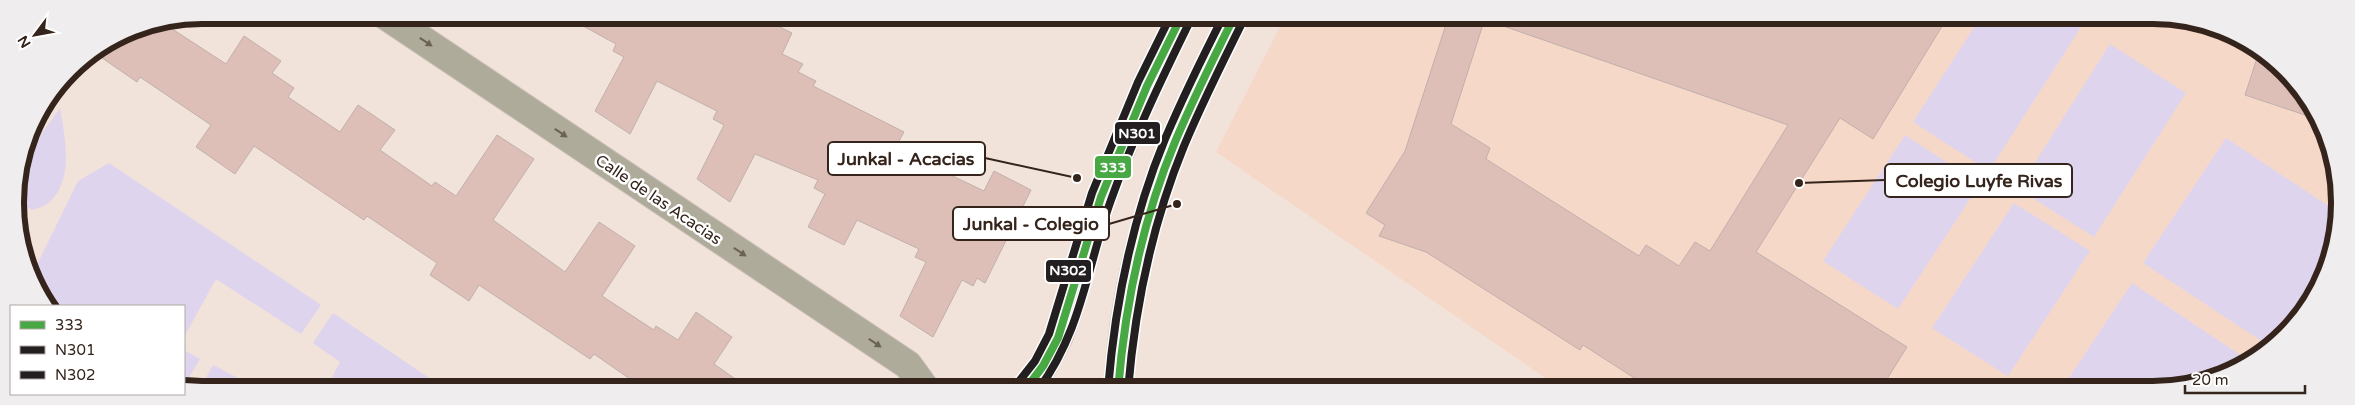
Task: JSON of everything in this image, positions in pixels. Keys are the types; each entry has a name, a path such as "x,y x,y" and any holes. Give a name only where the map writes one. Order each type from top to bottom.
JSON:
{"street":[{"name":"Calle de las Acacias","path":"399,24 908,365 920,381"},
{"path":"1032,381 1058,338 1101,197 1147,86 1178,24"},
{"path":"1118,381 1120,354 1130,291 1151,210 1188,112 1231,24"}],"shaded area":[{"path":"1281,24 2164,24 2199,30 2232,42 2270,68 2287,85 2313,123 2322,145 2330,179 2331,214 2328,237 2318,271 2301,302 2287,320 2270,337 2232,363 2210,372 2187,378 2164,381 1550,381 1216,152"},
{"path":"1976,24 2076,24 2081,27 1989,171 1913,122"},
{"path":"2110,44 2186,93 2094,237 2018,189"},
{"path":"60,108 66,159 62,184 56,195 47,204 32,210 24,205 24,191 30,156 37,140"},
{"path":"1905,135 1980,184 1898,309 1823,261"},
{"path":"2226,138 2331,208 2328,237 2322,260 2313,282 2287,320 2263,342 2143,263"},
{"path":"109,163 321,305 301,334 216,279 185,335 185,305 56,305 36,267 78,181"},
{"path":"2014,203 2090,251 2008,376 1932,328"},
{"path":"2132,283 2243,357 2210,372 2176,380 2067,381"},
{"path":"333,313 434,381 330,381 340,362 313,343"},
{"path":"185,351 200,359 187,381 185,380"},
{"path":"213,365 244,381 204,381"}],"building":[{"path":"579,24 774,24 792,33 782,54 803,64 798,72 816,81 813,86 904,132 899,141 916,150 913,157 984,191 994,171 1031,190 985,283 977,278 973,286 962,280 933,337 900,316 926,262 915,257 919,249 857,220 844,245 808,227 825,194 814,188 818,180 755,154 730,202 697,179 724,125 713,119 717,111 657,81 630,134 595,111 624,57 613,51 616,44"},
{"path":"1446,24 1483,24 1451,124 1490,148 1486,159 1639,256 1646,245 1679,266 1695,242 1710,251 1788,125 1498,24 1943,24 1873,139 1840,118 1756,252 1907,347 1886,381 1639,381 1583,345 1580,350 1426,252 1379,236 1385,225 1366,213 1405,151"},
{"path":"169,27 226,64 244,36 281,61 272,73 294,88 288,97 340,132 358,105 395,130 380,150 432,186 435,182 456,196 497,135 534,159 493,220 565,272 599,222 635,246 602,296 654,330 656,326 678,340 696,312 732,337 714,364 738,381 633,381 594,354 590,359 479,285 469,301 430,275 437,263 367,216 364,220 254,146 235,174 196,147 211,125 140,77 137,82 100,56 134,37"},
{"path":"2257,58 2279,76 2301,103 2309,116 2245,95"}],"transit line":[{"name":"N302","path":"1019,381 1035,361 1049,334 1092,193 1138,82 1167,24"},
{"name":"333","path":"1032,381 1043,366 1058,338 1101,197 1147,86 1178,24"},
{"name":"N301","path":"1044,381 1065,345 1074,321 1111,200 1129,154 1148,108 1188,24"},
{"name":"N302","path":"1109,381 1120,293 1143,200 1165,139 1220,24"},
{"name":"333","path":"1119,381 1130,295 1153,202 1182,126 1231,24"},
{"name":"N301","path":"1129,381 1140,296 1163,205 1184,146 1242,24"}],"place":[{"name":"Junkal - Acacias","path":"1077,178"},
{"name":"Colegio Luyfe Rivas","path":"1799,183"},
{"name":"Junkal - Colegio","path":"1177,204"}]}
